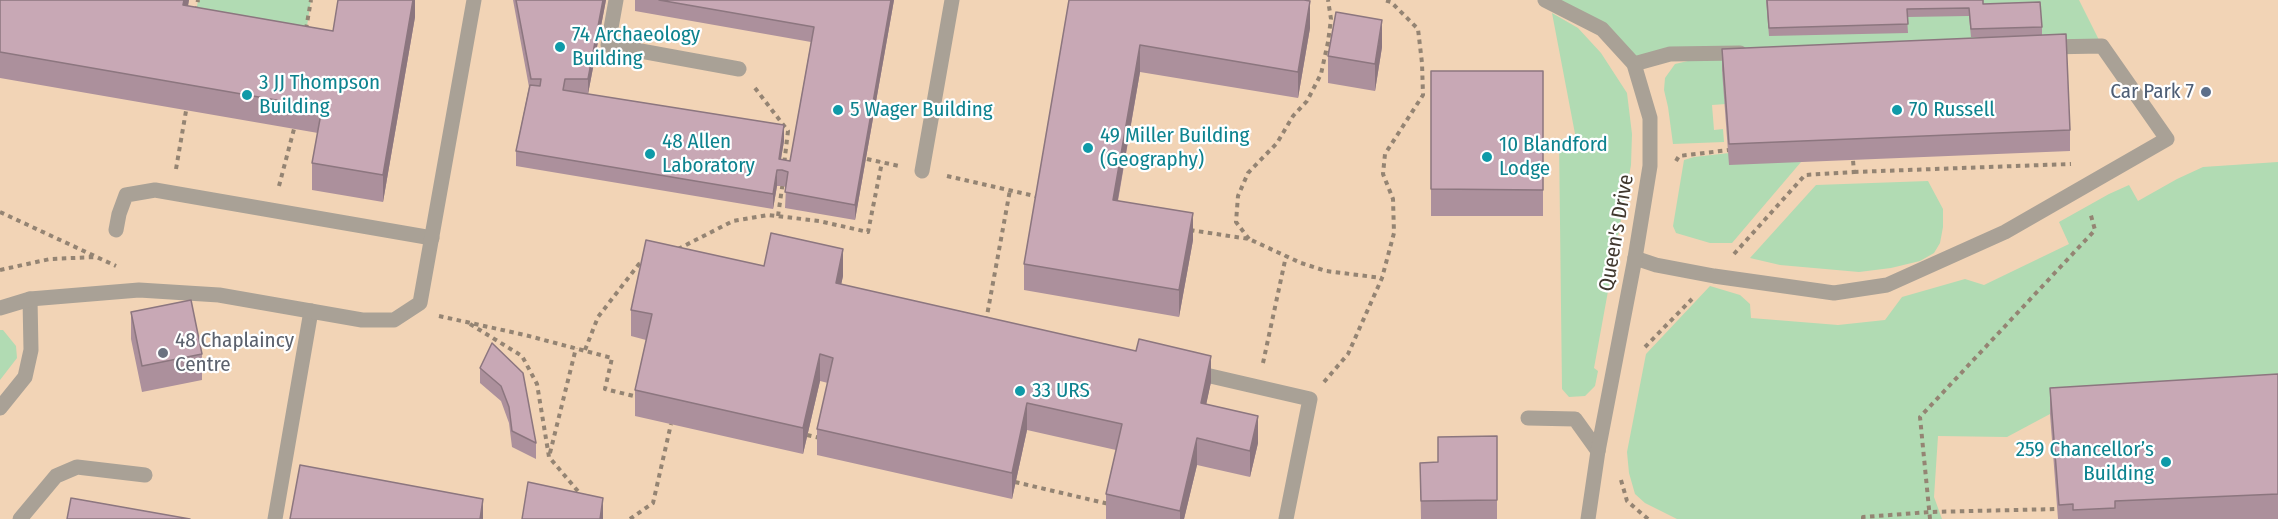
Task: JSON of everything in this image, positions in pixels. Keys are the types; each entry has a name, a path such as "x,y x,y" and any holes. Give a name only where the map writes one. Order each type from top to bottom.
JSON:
{"street":[{"path":"0,308 30,299 139,290 219,295 362,320 394,320 420,303 474,0"},
{"path":"616,0 608,45 739,69"},
{"path":"922,171 952,0"},
{"name":"Queen's Drive","path":"1545,0 1602,29 1634,63 1650,118 1650,166 1598,451 1591,517"},
{"path":"1635,258 1656,265 1714,276 1834,293 1887,285 2005,232 2167,139 2102,46 2032,47"},
{"path":"1634,63 1670,54 1752,53"},
{"path":"116,230 118,214 126,195 155,190 432,238"},
{"path":"0,408 26,376 31,350 30,299"},
{"path":"275,519 311,311"},
{"path":"1183,370 1310,399 1286,519"},
{"path":"1528,418 1575,419 1598,451"},
{"path":"20,519 56,477 77,467 144,475"}],"path":[{"path":"194,22 198,0"},
{"path":"306,31 311,0"},
{"path":"1249,239 1236,222 1238,196 1248,173 1277,143 1293,116 1307,100 1321,74 1329,42 1331,19 1328,0"},
{"path":"1310,399 1348,354 1382,278 1394,233 1393,199 1383,174 1385,154 1422,95 1422,63 1418,29 1391,3 1384,0"},
{"path":"739,69 788,131 778,216"},
{"path":"172,193 186,111"},
{"path":"279,184 294,129"},
{"path":"867,159 1040,197"},
{"path":"1853,160 1854,172"},
{"path":"675,251 733,221 768,215 819,221 868,232 882,162"},
{"path":"1643,349 1714,276 1805,175 2072,164 2084,187 2095,230 1920,417 1930,519"},
{"path":"985,325 1010,190"},
{"path":"0,212 98,257 50,259 0,270"},
{"path":"1187,238 1188,230 1249,239 1326,271 1382,278"},
{"path":"1258,387 1286,256"},
{"path":"585,350 598,317 639,264 648,261"},
{"path":"433,314 612,358 605,389 639,398"},
{"path":"468,322 522,356 537,384 549,457 589,504"},
{"path":"549,457 576,348"},
{"path":"630,519 653,503 671,424"},
{"path":"807,435 821,438"},
{"path":"1015,482 1109,504"},
{"path":"1863,519 1863,517 1930,512 2057,509"}],"shaded area":[{"path":"0,0 2278,0 2278,519 0,519"}],"green space":[{"path":"198,0 311,0 303,52 193,33"},
{"path":"1545,0 2079,0 2102,46 1670,54 1634,64 1602,29"},
{"path":"1552,13 1578,28 1601,53 1627,93 1632,134 1631,165 1594,368 1598,371 1595,386 1585,396 1569,397 1562,389 1559,139 1576,139"},
{"path":"1744,59 1726,104 1712,105 1714,130 1723,129 1724,142 1673,144 1664,90 1665,78 1675,64 1692,60"},
{"path":"1729,153 1801,162 1732,243 1710,243 1676,233 1673,226 1684,160"},
{"path":"2278,162 2278,401 2050,414 2007,437 1938,436 1934,497 1942,519 1677,519 1645,503 1635,494 1629,473 1627,452 1646,354 1710,286 1740,295 1750,304 1751,318 1838,325 1885,320 1902,297 1965,279 1984,285 2069,244 2059,222 2129,185 2138,201 2203,167"},
{"path":"1928,181 1943,209 1943,227 1940,243 1934,253 1920,261 1859,272 1780,265 1750,258 1816,185"},
{"path":"0,330 3,330 16,346 17,358 0,380"}],"building":[{"name":"3 JJ Thompson Building","path":"0,0 184,0 183,5 333,31 338,0 413,0 383,175 312,163 322,108 0,52"},
{"path":"516,0 603,0 588,79 565,79 563,90 784,125 779,159 790,161 814,27 659,0 891,0 855,205 785,192 788,172 782,170 777,170 773,194 516,151 530,85 540,86 541,79 531,79"},
{"name":"49 Miller Building (Geography)","path":"1069,0 1310,1 1298,72 1140,45 1113,200 1193,213 1179,290 1024,264"},
{"path":"1767,0 1983,0 1983,4 2040,2 2042,27 1971,29 1969,8 1907,9 1908,24 1769,28"},
{"path":"1336,12 1382,20 1375,64 1328,56"},
{"name":"70 Russell","path":"2066,34 2070,130 1729,144 1722,49"},
{"name":"10 Blandford Lodge","path":"1431,71 1543,71 1543,190 1431,189"},
{"name":"33 URS","path":"771,233 843,249 836,283 1136,351 1139,339 1211,356 1201,403 1258,416 1250,451 1197,438 1180,511 1106,494 1122,424 1027,403 1012,473 817,429 833,358 820,354 803,428 635,390 652,314 631,310 646,240 764,266"},
{"path":"191,300 202,354 142,366 131,312"},
{"path":"492,343 523,373 536,443 512,431 509,407 501,386 480,368"},
{"name":"259 Chancellor’s Building","path":"2278,374 2278,494 2115,501 2115,508 2073,510 2073,504 2059,505 2050,388"},
{"path":"1497,436 1497,500 1421,501 1420,463 1438,462 1438,437"},
{"path":"300,465 483,499 480,519 290,519"},
{"path":"528,482 603,498 600,519 522,519"},
{"path":"71,498 190,519 67,519"}],"place":[{"name":"74 Archaeology Building","path":"560,47"},
{"name":"Car Park 7","path":"2206,92"},
{"name":"3 JJ Thompson Building","path":"247,95"},
{"name":"5 Wager Building","path":"838,110"},
{"name":"70 Russell","path":"1897,110"},
{"name":"49 Miller Building (Geography)","path":"1088,148"},
{"name":"48 Allen Laboratory","path":"650,154"},
{"name":"10 Blandford Lodge","path":"1487,157"},
{"name":"48 Chaplaincy Centre","path":"163,353"},
{"name":"33 URS","path":"1020,391"},
{"name":"259 Chancellor’s Building","path":"2166,462"}]}
